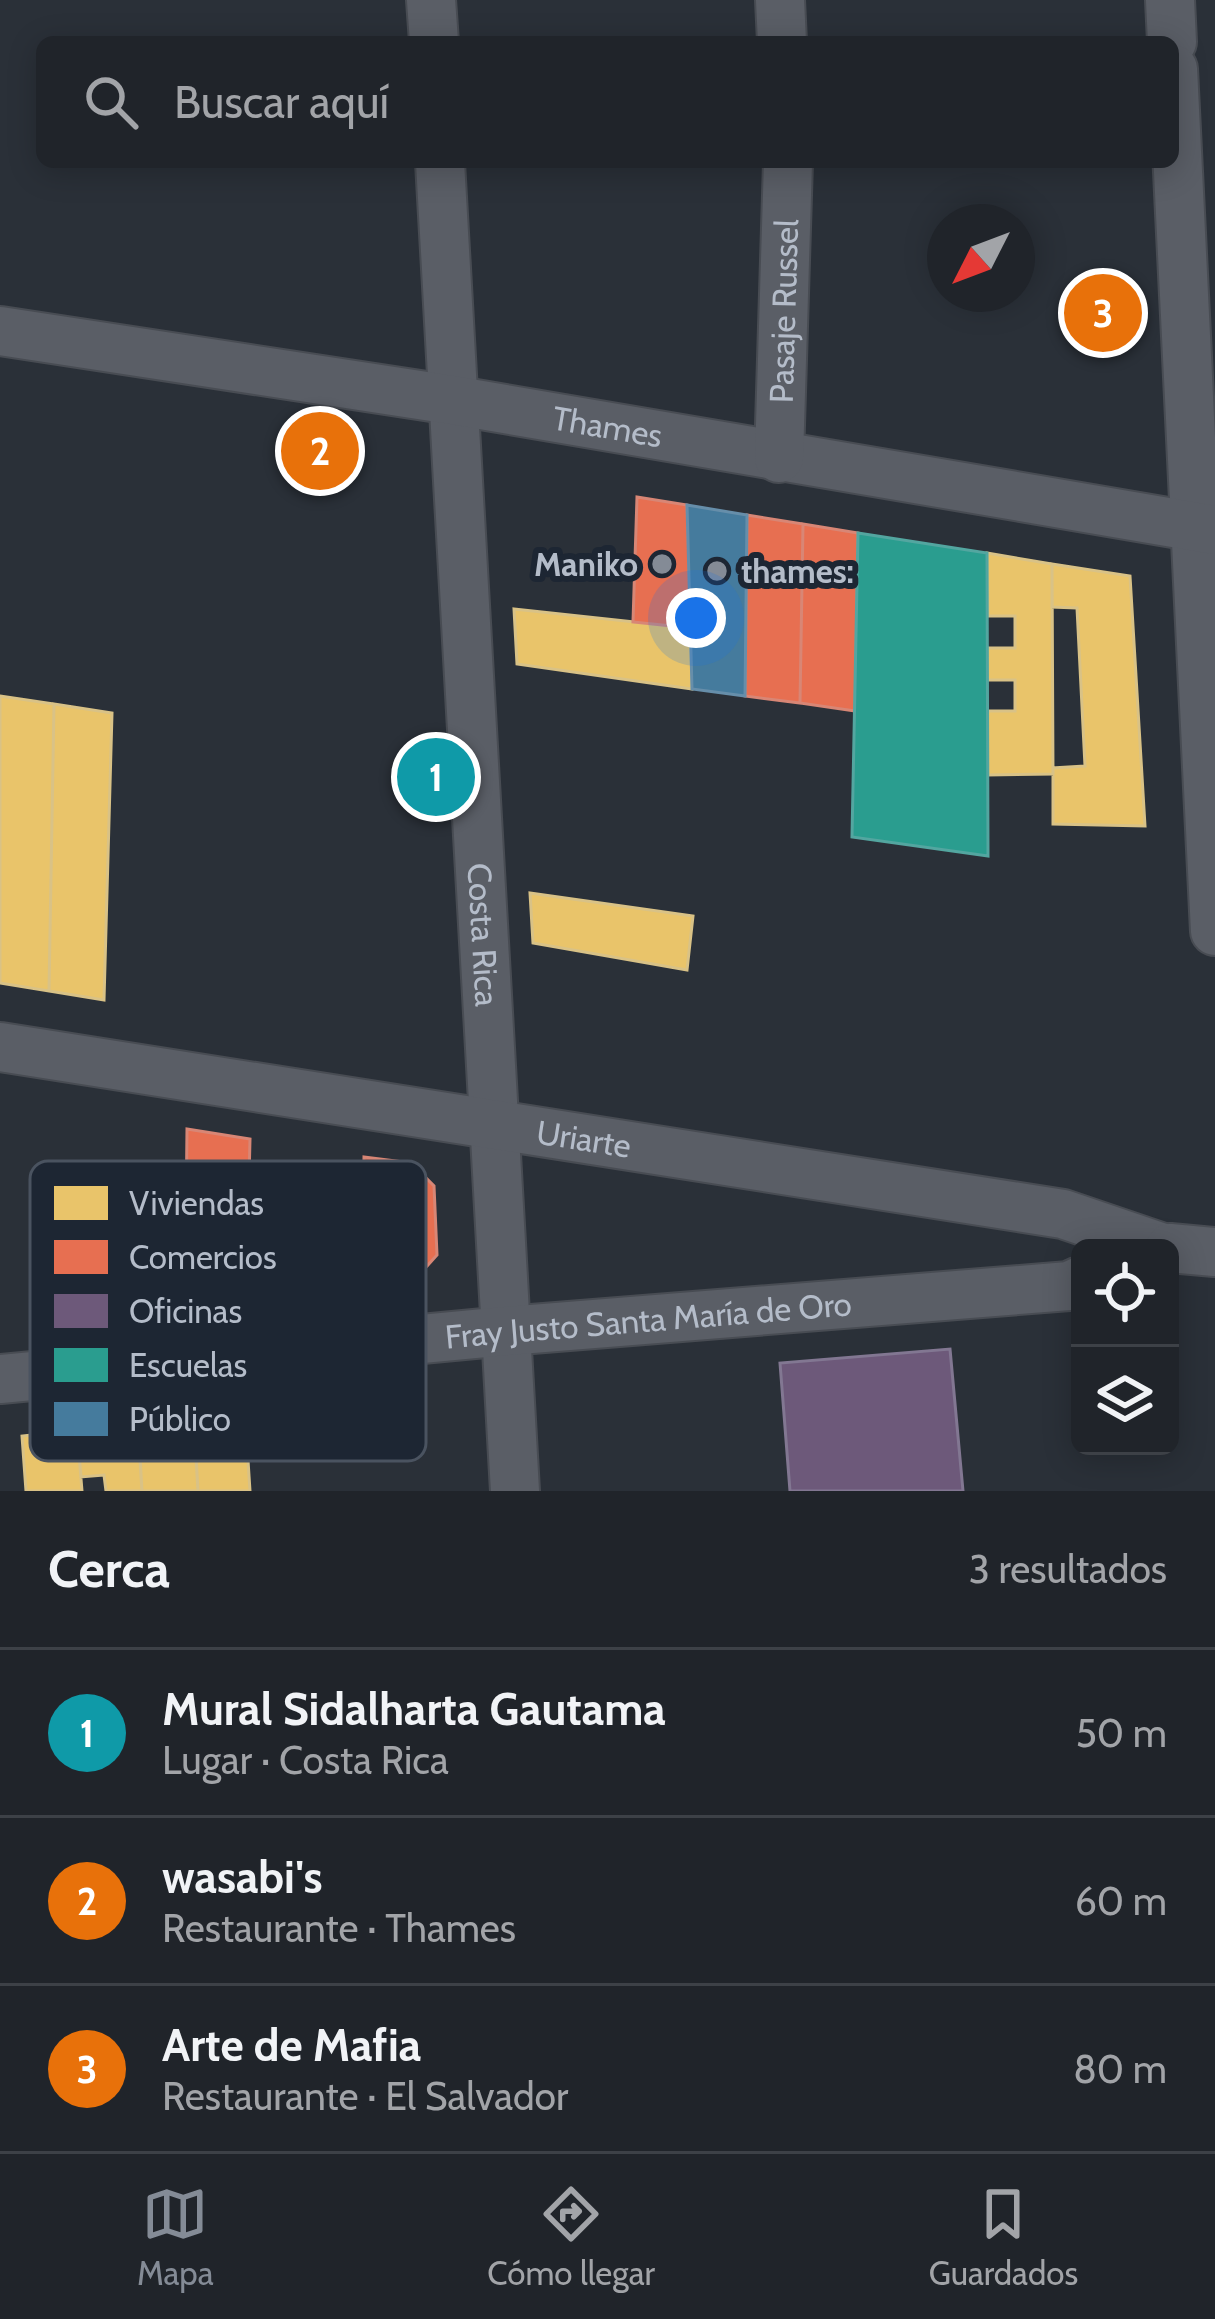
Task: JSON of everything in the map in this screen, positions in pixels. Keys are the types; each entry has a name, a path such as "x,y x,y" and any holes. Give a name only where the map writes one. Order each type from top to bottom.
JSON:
{"street":[{"path":"431,0 434,36"},
{"path":"780,0 782,36"},
{"path":"1170,0 1172,36"},
{"path":"1179,158 1204,528 1215,931"},
{"name":"Costa Rica","path":"440,168 514,1491"},
{"name":"Pasaje Russel","path":"779,458 788,168"},
{"name":"Thames","path":"0,331 452,400 1204,528"},
{"name":"Uriarte","path":"0,1047 1063,1214 1137,1239"},
{"name":"Uriarte","path":"1179,1249 1215,1252"},
{"name":"Fray Justo Santa María de Oro","path":"426,1339 1071,1283"},
{"name":"Fray Justo Santa María de Oro","path":"0,1379 30,1376"}],"building: Viviendas":[{"path":"987,553 1052,564 1053,774 988,775 987,711 1015,711 1015,680 987,680 987,648 1015,648 1015,616 988,616"},
{"path":"1052,564 1130,576 1145,826 1053,824 1053,768 1085,766 1077,608 1052,607"},
{"path":"514,609 691,628 692,689 517,664"},
{"path":"0,696 54,704 49,991 0,983"},
{"path":"54,704 112,713 104,1000 49,991"},
{"path":"530,893 693,916 687,970 533,943"},
{"path":"30,1435 30,1461 80,1461 82,1491 26,1491 22,1436"},
{"path":"80,1461 140,1461 142,1491 106,1491 104,1475 81,1477"},
{"path":"140,1461 196,1461 198,1491 142,1491"},
{"path":"196,1461 248,1461 250,1491 198,1491"}],"building: Comercios":[{"name":"Maniko","path":"637,497 687,505 691,628 633,622"},
{"path":"747,515 803,524 800,703 745,696"},
{"path":"803,524 858,533 855,711 800,703"},
{"path":"187,1129 250,1139 249,1161 187,1161"},
{"path":"426,1178 434,1186 437,1255 426,1267"}],"building: Oficinas":[{"path":"950,1349 963,1491 790,1491 780,1363"}],"building: Escuelas":[{"path":"858,533 987,553 988,856 852,837"}],"building: Público":[{"name":"thames:","path":"687,505 747,515 745,696 692,689"}],"place":[{"name":"Arte de Mafia","path":"1103,313"},
{"name":"wasabi's","path":"320,451"},
{"name":"Maniko","path":"662,564"},
{"name":"thames:","path":"717,571"},
{"name":"Mural Sidalharta Gautama","path":"436,777"}]}
